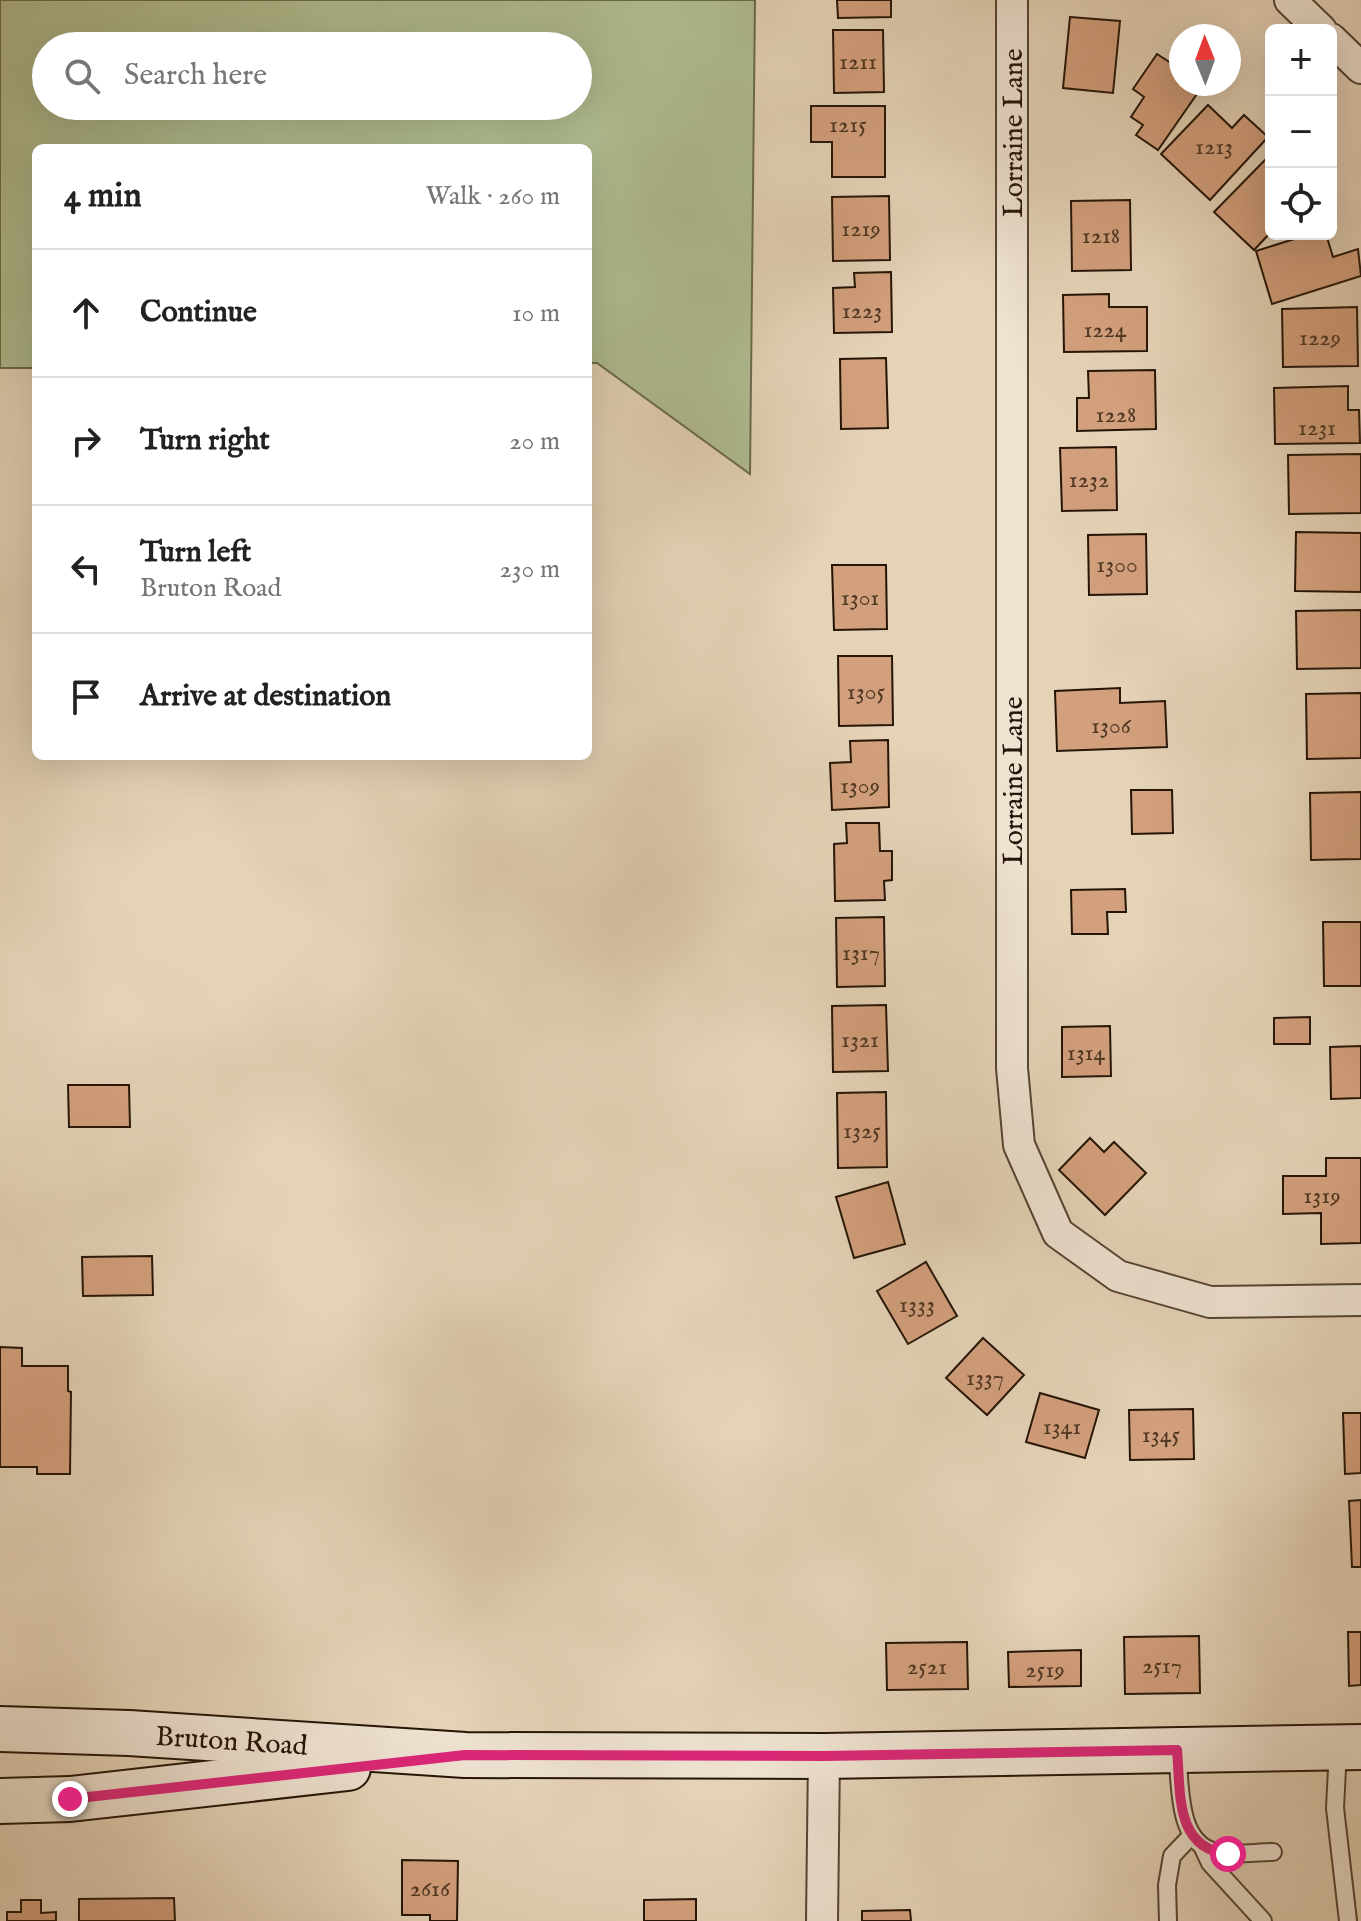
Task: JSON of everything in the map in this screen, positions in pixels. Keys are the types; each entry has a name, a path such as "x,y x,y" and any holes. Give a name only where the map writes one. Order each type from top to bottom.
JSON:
{"main road":[{"name":"Bruton Road","path":"0,1729 129,1733 465,1755 824,1756 1350,1747"},
{"name":"Bruton Road","path":"0,1801 70,1799 465,1755"}],"street":[{"name":"Lorraine Lane","path":"1012,0 1012,1068 1019,1145 1058,1233 1118,1276 1210,1302 1361,1300"},
{"path":"1290,0 1315,24"},
{"path":"1337,45 1361,68"},
{"path":"822,1921 824,1756"}],"lane":[{"path":"1348,1921 1353,1901 1335,1808 1350,1747"},
{"path":"1177,1750 1184,1819 1210,1863 1263,1921"},
{"path":"1197,1842 1228,1854 1273,1852"},
{"path":"1168,1921 1167,1885 1172,1856 1197,1842"}],"green space":[{"path":"0,0 755,0 750,474 597,363 592,363 592,144 32,144 32,368 0,368"}],"building":[{"path":"837,0 891,0 891,17 838,18"},
{"path":"1070,17 1120,21 1113,93 1063,88"},
{"path":"833,30 883,30 884,92 834,93"},
{"path":"1157,54 1169,62 1169,96 1196,96 1158,150 1136,135 1143,125 1131,117 1144,97 1133,89"},
{"path":"1208,105 1232,128 1244,115 1265,134 1265,140 1210,200 1161,154"},
{"path":"811,106 885,106 885,177 832,177 832,142 811,142"},
{"path":"1265,160 1265,238 1254,250 1214,212"},
{"path":"889,196 890,260 833,261 832,197"},
{"path":"1130,200 1131,270 1072,271 1071,201"},
{"path":"1291,240 1328,240 1333,257 1358,249 1361,276 1272,304 1256,251"},
{"path":"891,272 892,332 834,333 833,288 855,287 854,273"},
{"path":"1109,294 1109,307 1147,307 1147,351 1064,352 1063,295"},
{"path":"1357,307 1358,366 1283,367 1282,309"},
{"path":"886,358 888,428 841,429 840,359"},
{"path":"1155,370 1156,429 1077,431 1077,398 1089,398 1088,371"},
{"path":"1348,386 1348,410 1359,410 1360,443 1275,444 1274,388"},
{"path":"1116,447 1117,510 1062,511 1060,448"},
{"path":"1361,454 1361,513 1289,514 1288,455"},
{"path":"1296,532 1361,533 1361,592 1295,591"},
{"path":"1146,534 1147,594 1089,595 1088,535"},
{"path":"832,565 886,565 887,629 834,630"},
{"path":"1361,610 1361,668 1297,669 1296,611"},
{"path":"838,656 892,656 893,725 839,726"},
{"path":"1120,688 1120,703 1165,701 1167,747 1057,751 1055,691"},
{"path":"1361,693 1361,758 1307,759 1306,694"},
{"path":"888,740 889,807 832,810 830,763 851,762 850,741"},
{"path":"1131,790 1172,790 1173,833 1132,834"},
{"path":"1361,792 1361,859 1311,860 1310,793"},
{"path":"846,823 879,823 880,851 892,851 892,880 884,881 885,900 835,901 834,844 847,843"},
{"path":"1125,889 1126,912 1107,912 1108,934 1072,934 1071,890"},
{"path":"884,917 885,986 837,987 836,918"},
{"path":"1323,922 1361,922 1361,986 1324,986"},
{"path":"886,1005 888,1071 833,1072 832,1006"},
{"path":"1310,1017 1310,1044 1274,1044 1274,1018"},
{"path":"1110,1026 1111,1076 1062,1077 1062,1027"},
{"path":"1361,1046 1361,1098 1331,1099 1330,1047"},
{"path":"68,1085 129,1085 130,1127 69,1127"},
{"path":"886,1092 887,1167 838,1168 837,1093"},
{"path":"1090,1138 1104,1152 1114,1142 1146,1173 1105,1215 1059,1170"},
{"path":"1326,1158 1361,1158 1361,1243 1321,1244 1321,1213 1283,1214 1283,1176 1326,1176"},
{"path":"888,1182 905,1244 854,1258 836,1197"},
{"path":"152,1256 153,1295 83,1296 82,1257"},
{"path":"926,1262 957,1316 908,1344 877,1291"},
{"path":"983,1338 1024,1375 987,1415 946,1378"},
{"path":"0,1347 22,1348 22,1366 68,1366 68,1391 71,1392 70,1474 37,1474 37,1467 0,1467"},
{"path":"1040,1393 1099,1410 1085,1458 1026,1442"},
{"path":"1193,1409 1194,1459 1130,1460 1129,1410"},
{"path":"1343,1413 1361,1413 1361,1473 1345,1474"},
{"path":"1361,1500 1361,1567 1352,1567 1349,1501"},
{"path":"1348,1632 1361,1632 1361,1685 1349,1686"},
{"path":"1199,1636 1200,1693 1125,1694 1124,1637"},
{"path":"967,1642 968,1689 887,1690 886,1643"},
{"path":"1081,1650 1081,1686 1009,1687 1008,1652"},
{"path":"402,1860 458,1861 457,1921 430,1921 430,1915 402,1915"},
{"path":"174,1898 175,1921 79,1921 79,1899"},
{"path":"696,1899 696,1921 644,1921 644,1900"},
{"path":"21,1900 41,1900 41,1913 56,1912 56,1921 7,1921 7,1912 21,1912"},
{"path":"910,1910 911,1921 862,1921 862,1911"}],"route":[{"path":"70,1799 465,1755 824,1756 1177,1750 1184,1819 1191,1836 1203,1848 1228,1854"}]}
